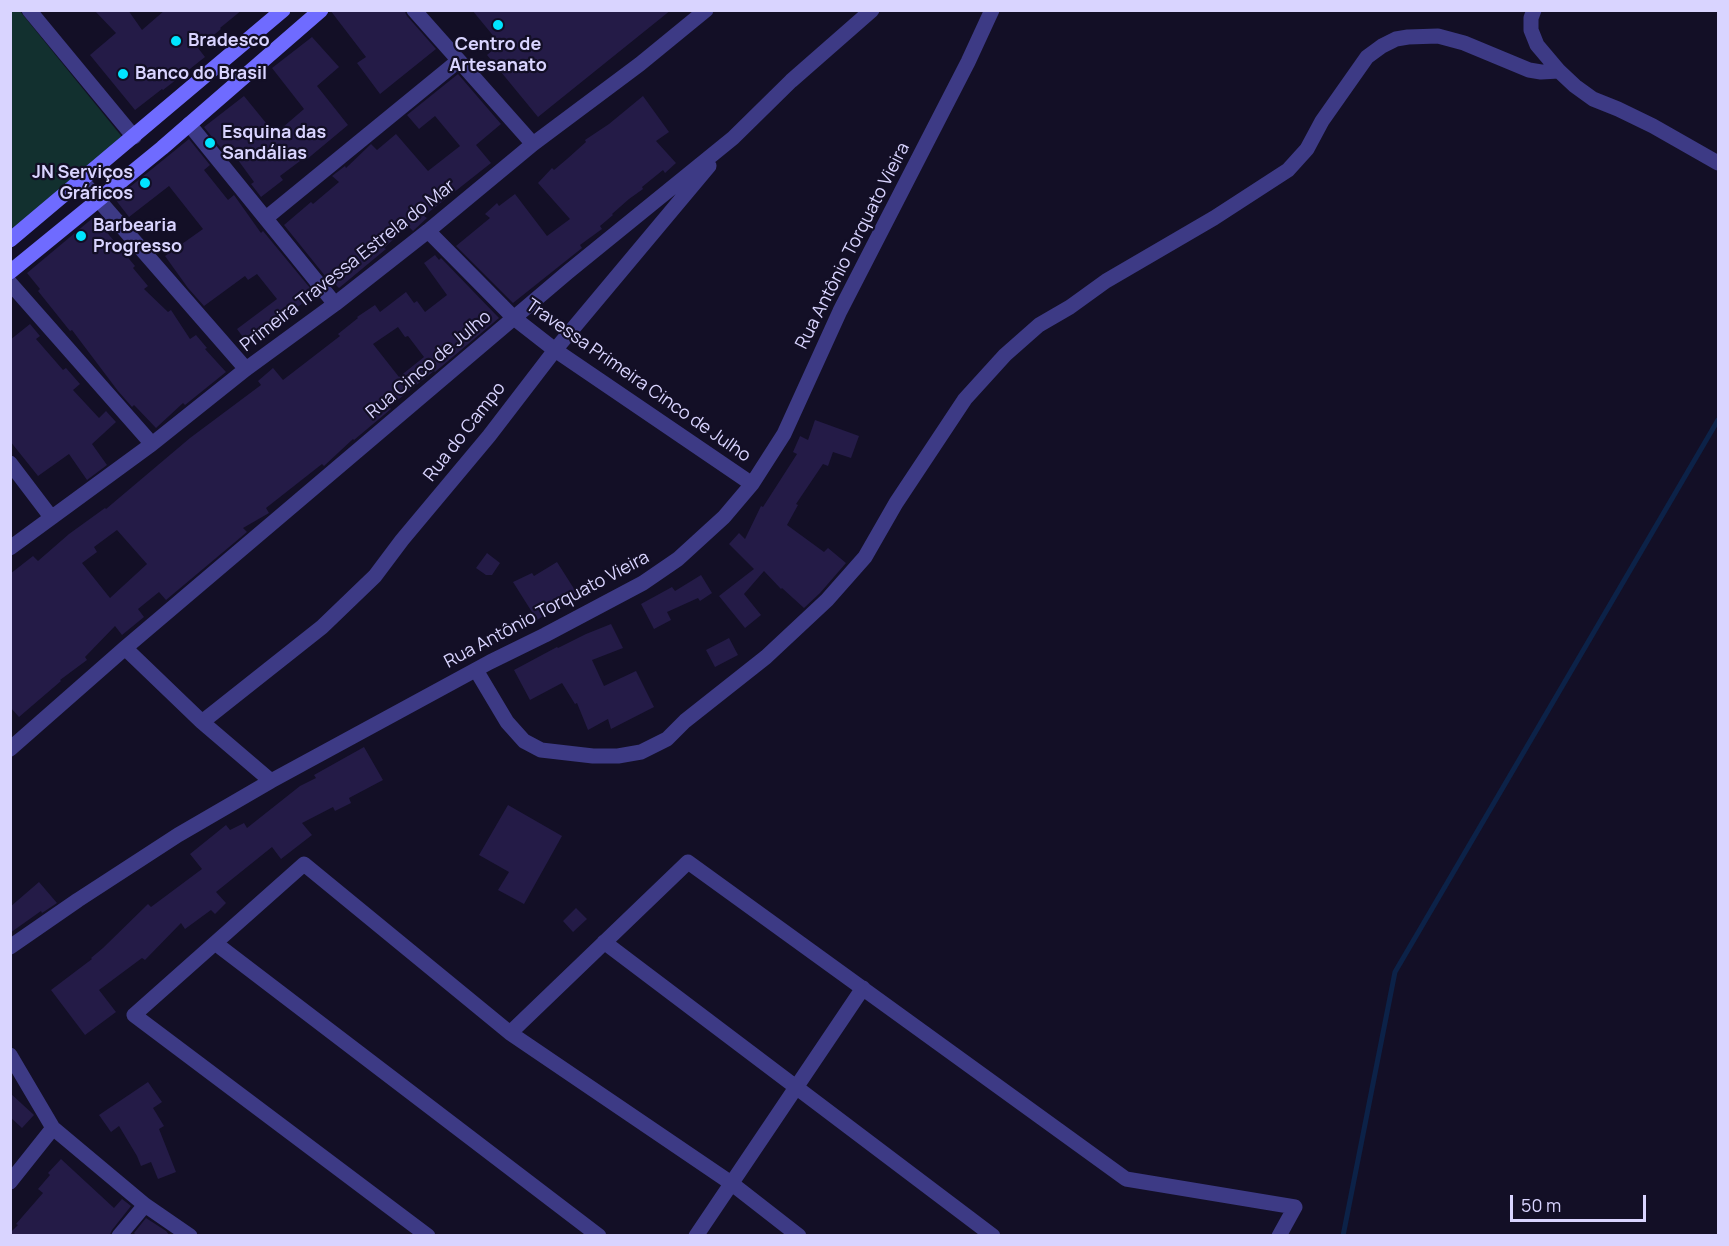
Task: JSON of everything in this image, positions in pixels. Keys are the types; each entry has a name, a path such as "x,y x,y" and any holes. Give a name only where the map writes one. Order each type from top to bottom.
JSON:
{"main road":[{"path":"10,272 162,148 321,10"},
{"path":"10,240 82,182 274,13"}],"street":[{"path":"30,10 134,137"},
{"path":"414,10 533,144"},
{"name":"Primeira Travessa Estrela do Mar","path":"10,549 335,304 533,144 640,64 706,10"},
{"name":"Rua Cinco de Julho","path":"10,749 125,648 568,272 733,138 791,81 872,10"},
{"name":"Rua Antônio Torquato Vieira","path":"10,947 178,836 271,782 476,670 643,583 678,560 699,541 724,517 752,484 784,434 840,311 968,62 992,10"},
{"path":"1534,10 1531,30 1537,45 1575,86 1593,99 1653,126 1719,163"},
{"path":"476,670 507,723 524,741 541,750 593,756 618,756 641,752 662,742 685,720 766,657 827,600 865,556 896,503 965,399 1005,355 1039,325 1070,307 1106,281 1230,208 1288,170 1307,149 1322,121 1367,57 1375,51 1396,39 1438,36 1530,70 1559,71"},
{"path":"266,218 458,61"},
{"path":"189,124 335,304"},
{"name":"Rua do Campo","path":"202,722 322,627 375,576 489,436 555,350 733,138"},
{"path":"82,182 246,369"},
{"name":"Travessa Primeira Cinco de Julho","path":"428,231 514,318 555,350 752,484"},
{"path":"10,283 152,444"},
{"path":"10,463 51,517"},
{"path":"125,648 202,722 271,782"},
{"path":"510,1033 688,861 1126,1179 1295,1207 1279,1236"},
{"path":"428,1236 134,1015 304,864 510,1033 731,1183 799,1236"},
{"path":"604,942 993,1236"},
{"path":"215,943 599,1236"},
{"path":"696,1236 863,988"},
{"path":"10,1054 53,1128 145,1205 190,1236"},
{"path":"10,1182 53,1128"},
{"path":"119,1236 145,1205"}],"green space":[{"path":"19,10 123,138 11,230 10,11"}],"building":[{"path":"94,10 128,10 142,30 165,10 242,10 198,48 205,57 135,110 90,55 116,33"},
{"path":"330,10 404,10 436,49 380,94 357,63 366,57"},
{"path":"472,10 671,10 538,117 487,55 500,44"},
{"path":"312,37 339,67 317,86 348,125 306,160 304,158 280,176 283,180 261,197 251,184 254,182 230,149 225,153 204,127 244,96 275,134 304,109 272,68"},
{"path":"458,74 501,124 476,145 491,163 424,216 427,218 413,231 408,226 384,248 386,249 339,288 332,281 330,282 284,225 339,182 332,176 345,166 346,168 371,144 377,150 396,134 428,171 460,146 435,116 419,129 407,115"},
{"path":"643,96 669,132 656,141 676,163 665,173 663,170 642,187 643,189 600,226 602,229 580,245 582,248 513,303 456,246 490,218 485,214 497,203 499,206 515,194 547,236 570,219 538,183 552,168 554,170 586,142 585,140"},
{"path":"189,139 210,165 204,170 228,200 234,195 261,233 263,231 315,294 248,344 237,329 277,299 257,274 248,280 245,276 204,306 165,256 203,229 169,186 129,217 115,199"},
{"path":"94,217 135,266 133,268 148,286 144,289 168,312 171,310 190,339 196,335 207,348 205,349 226,372 185,405 183,403 156,428 118,391 72,330 70,331 38,291 40,289 27,273"},
{"path":"435,255 439,260 441,258 499,318 389,407 391,409 324,466 322,464 266,508 269,513 243,528 247,532 166,600 159,592 138,609 144,617 122,635 115,626 85,657 87,660 60,680 19,717 10,707 10,574 33,556 38,561 69,534 106,509 190,438 261,385 258,381 273,368 283,380 340,336 338,334 357,317 375,305 380,312 406,292 425,312 447,295 424,263","holes":["398,327 424,357 399,377 373,344","117,530 147,564 110,598 82,563 97,552 94,547"]},
{"path":"30,324 40,336 36,339 63,370 66,368 80,384 73,390 99,418 106,411 116,422 92,444 107,465 87,480 69,454 38,476 10,441 10,340"},
{"path":"815,420 859,436 851,458 833,452 828,466 823,464 796,504 798,505 787,525 824,552 828,548 846,563 804,608 764,571 744,594 761,615 745,628 719,596 754,569 729,544 739,533 745,539 761,506 763,507 797,454 793,452 800,436 808,440"},
{"path":"487,553 500,563 492,575 486,575 476,568"},
{"path":"557,562 578,595 537,620 513,582 532,573 534,576"},
{"path":"701,575 712,593 700,601 698,598 667,612 671,620 654,629 641,604 672,587 675,591"},
{"path":"611,624 623,648 592,660 604,686 636,671 654,707 611,729 608,719 588,730 577,703 575,704 562,683 530,700 514,670 557,647"},
{"path":"729,638 738,655 715,667 706,650"},
{"path":"364,747 383,780 349,798 351,803 335,811 333,807 302,823 312,835 281,859 272,847 216,892 226,903 215,914 211,910 185,929 181,923 145,960 142,958 99,990 116,1012 85,1035 51,990 92,959 148,904 151,907 202,869 190,854 226,825 230,830 244,823 247,828 300,786 316,778 314,775"},
{"path":"508,805 562,836 524,904 498,890 509,872 479,855"},
{"path":"39,882 57,903 42,913 41,911 10,933 10,907"},
{"path":"576,908 587,919 573,932 563,921"},
{"path":"148,1082 162,1102 153,1108 164,1126 159,1129 176,1172 158,1179 151,1162 141,1166 119,1126 111,1132 99,1115"},
{"path":"10,1093 34,1115 22,1128 10,1117"},
{"path":"61,1159 114,1208 122,1199 131,1206 109,1236 10,1236 18,1225 16,1224 43,1193 38,1189"},
{"path":"146,1218 170,1236 137,1236 134,1233"}],"waterway":[{"path":"1343,1236 1395,972 1718,420"}],"place":[{"name":"Centro de Artesanato","path":"498,25"},
{"name":"Bradesco","path":"176,41"},
{"name":"Banco do Brasil","path":"123,74"},
{"name":"Esquina das Sandálias","path":"210,143"},
{"name":"JN Serviços Gráficos","path":"145,183"},
{"name":"Barbearia Progresso","path":"81,236"}]}
